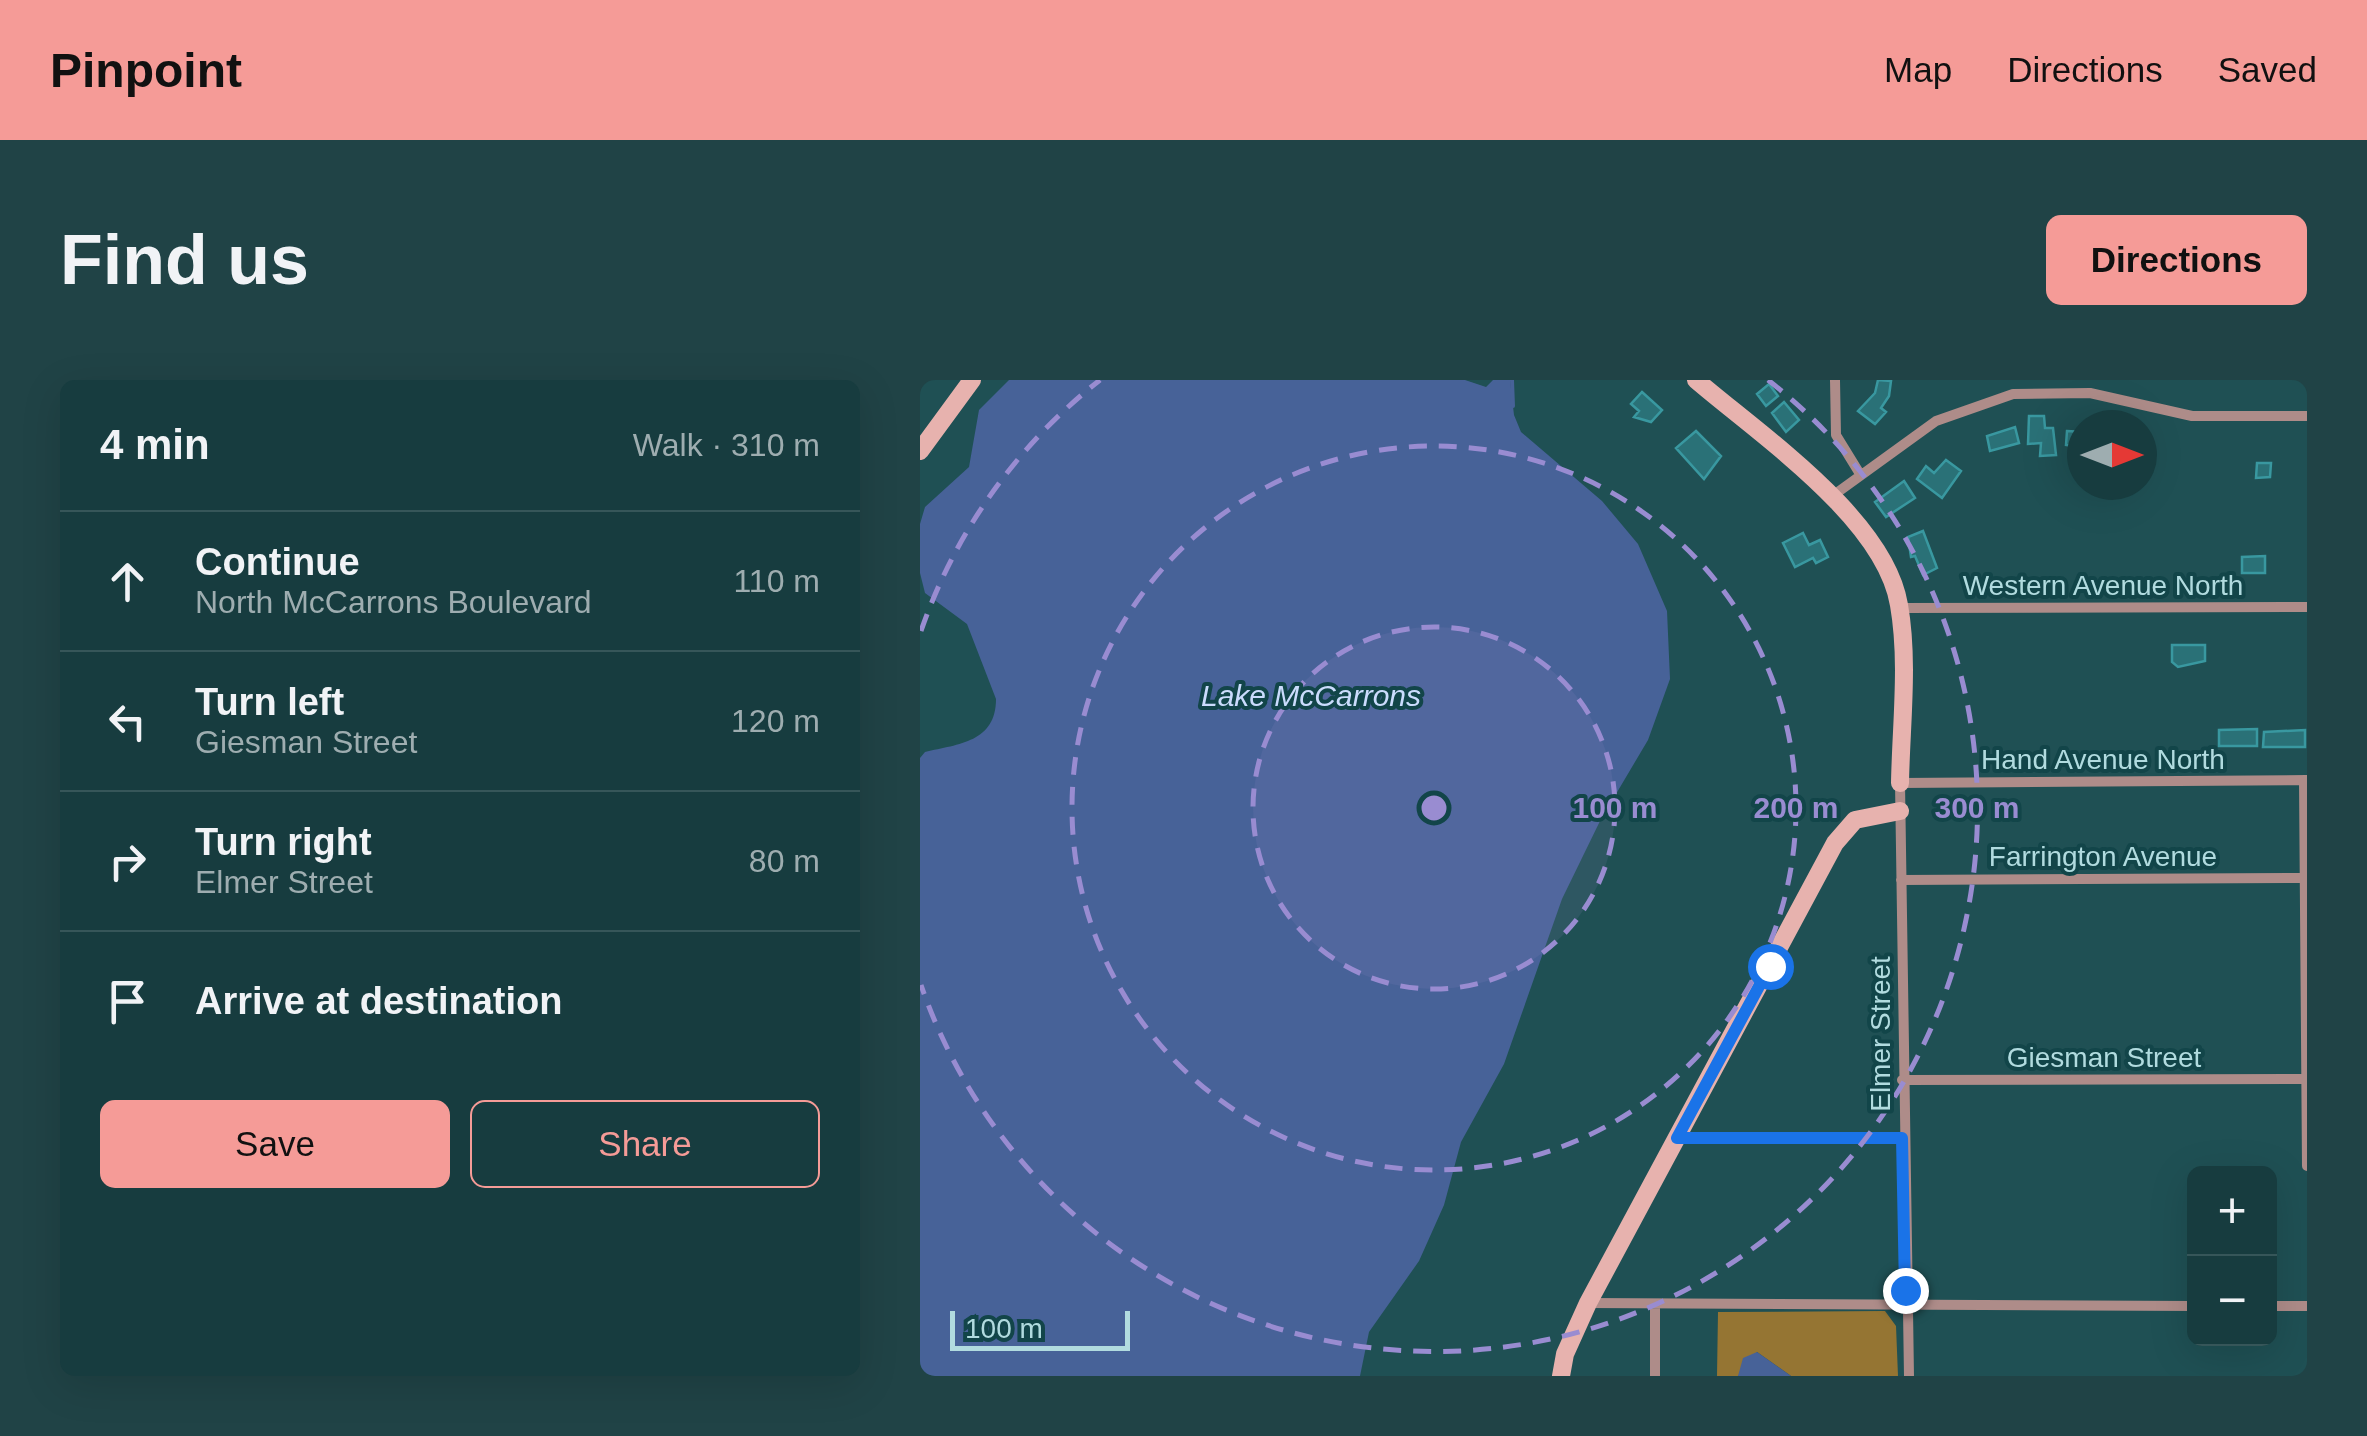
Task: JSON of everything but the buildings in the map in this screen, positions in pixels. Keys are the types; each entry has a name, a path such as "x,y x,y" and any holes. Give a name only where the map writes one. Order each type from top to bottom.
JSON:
{"street":[{"path":"920,451 972,380"},
{"path":"1696,380 1832,497 1879,552 1900,608 1900,783"},
{"path":"1835,380 1836,435 1860,474"},
{"path":"1832,497 1914,434 1964,408 2013,394 2090,386 2172,415 2307,416"},
{"name":"Western Avenue North","path":"1900,608 2307,607"},
{"path":"2305,780 2307,1166"},
{"name":"Hand Avenue North","path":"1900,783 2305,780"},
{"name":"Elmer Street","path":"1900,783 1902,1138 1909,1376"},
{"path":"1561,1376 1565,1354 1588,1303 1836,844 1855,820 1900,811"},
{"name":"Farrington Avenue","path":"1902,880 2304,878"},
{"name":"Giesman Street","path":"1902,1080 2305,1080"},
{"path":"1677,1138 1902,1138"},
{"path":"1588,1303 1908,1304 1920,1308 2187,1306"},
{"path":"1655,1305 1655,1376"},
{"path":"2277,1306 2307,1306"}],"shaded area":[{"path":"1885,1311 1896,1326 1898,1376 1791,1376 1757,1352 1738,1376 1717,1376 1718,1312"}],"water":[{"name":"Lake McCarrons","path":"1009,380 1465,380 1486,387 1493,380 1510,380 1514,415 1521,432 1602,501 1638,544 1667,611 1670,679 1648,740 1600,821 1562,899 1504,1064 1461,1142 1444,1205 1419,1261 1369,1332 1360,1376 920,1376 920,758 925,752 962,743 982,733 990,724 996,699 967,624 925,593 920,573 920,524 925,507 969,467 979,410"},
{"path":"1757,1352 1791,1376 1738,1376 1743,1358"}],"waterway":[{"path":"1512,380 1513,406"}],"route":[{"path":"1770,966 1677,1138 1902,1138 1905,1290"}]}
